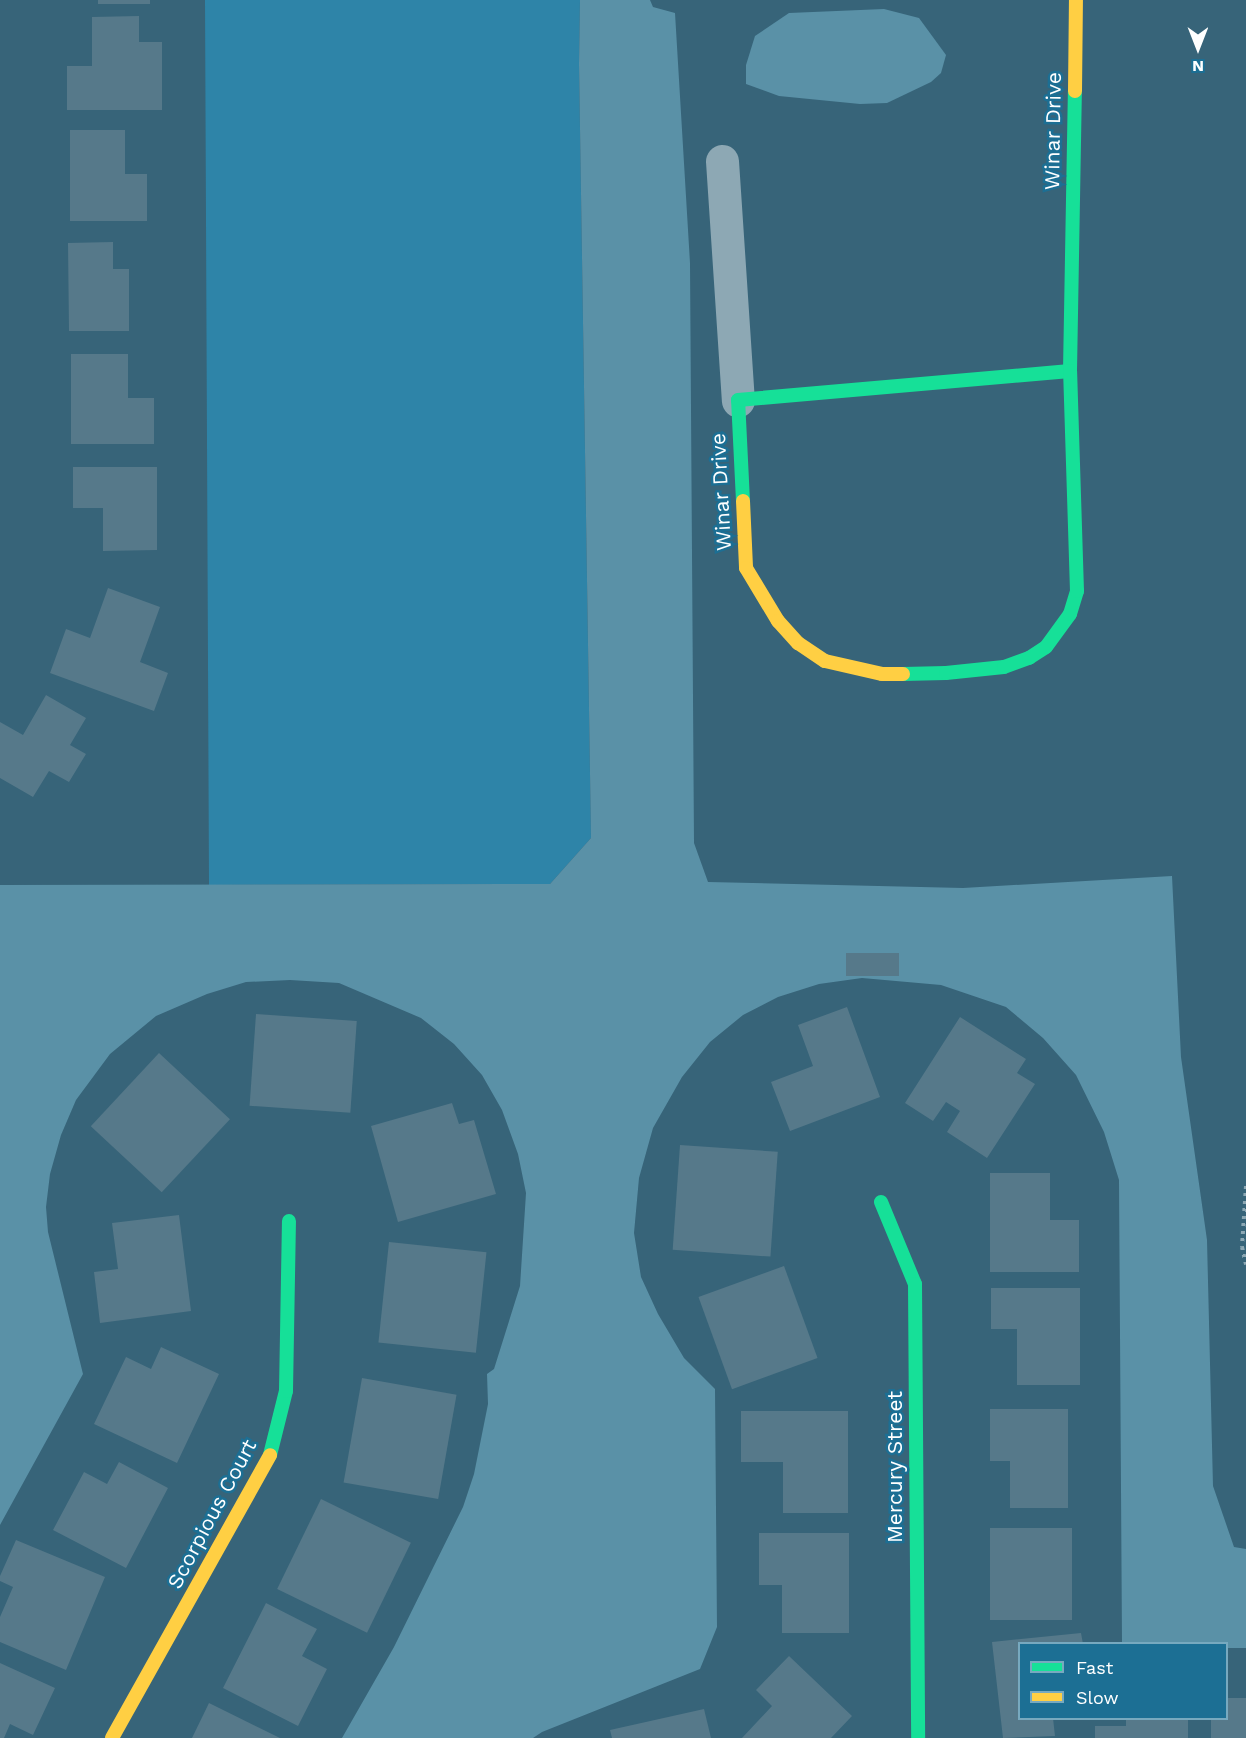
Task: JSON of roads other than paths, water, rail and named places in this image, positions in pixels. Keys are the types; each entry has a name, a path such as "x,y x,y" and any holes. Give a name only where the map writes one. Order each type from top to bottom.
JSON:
{"street":[{"name":"Winar Drive","path":"738,400 746,568 778,621 798,643 825,661 882,674 946,673 1004,667 1029,658 1046,647 1070,614 1077,591 1070,371 1076,0"},
{"path":"722,160 738,400 1070,371"},
{"name":"Mercury Street","path":"881,1202 915,1284 918,1738"},
{"name":"Scorpious Court","path":"112,1738 271,1454 286,1391 289,1221"}]}
